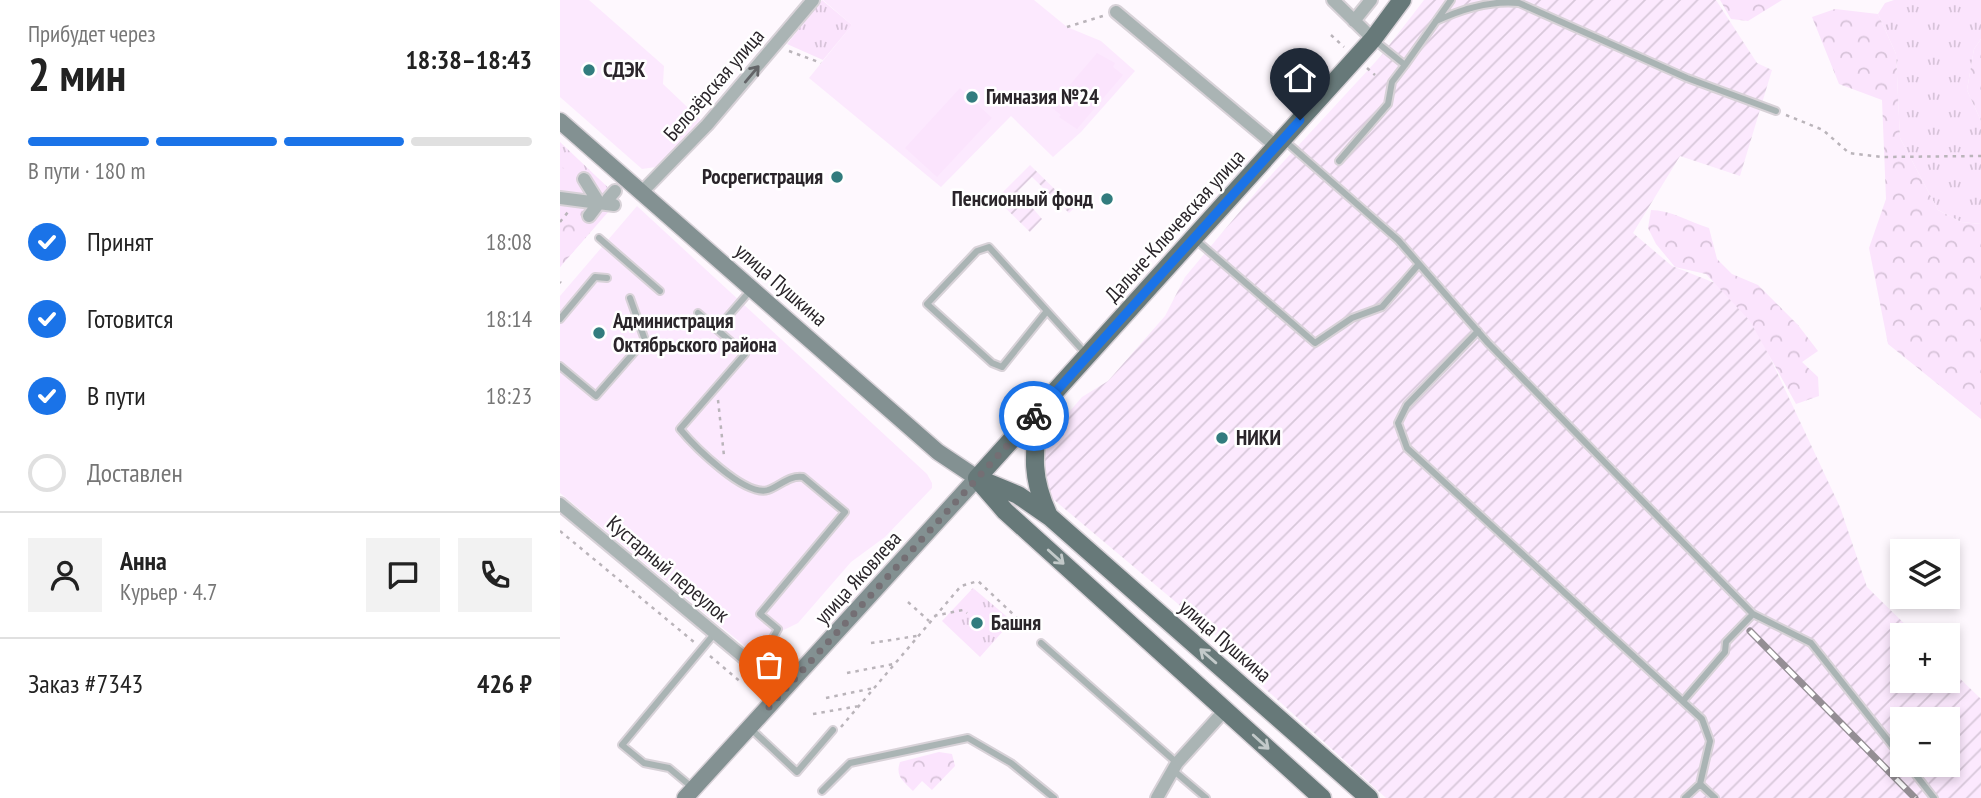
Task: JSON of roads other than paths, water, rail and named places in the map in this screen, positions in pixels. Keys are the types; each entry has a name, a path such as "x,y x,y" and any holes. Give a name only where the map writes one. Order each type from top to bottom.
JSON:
{"main road":[{"name":"Дальне-Ключевская улица","path":"977,478 1373,39 1402,0"},
{"name":"улица Пушкина","path":"560,121 938,452 977,478 1018,495 1050,517 1369,798"},
{"path":"1039,411 1033,458 1035,484 1050,517"},
{"name":"улица Пушкина","path":"977,478 1005,511 1322,798"},
{"name":"улица Яковлева","path":"689,793 977,478"}],"street":[{"name":"Белозёрская улица","path":"641,193 707,125 813,0"},
{"path":"1333,0 1373,39"},
{"path":"1354,21 1371,0"},
{"path":"1116,12 1280,143"},
{"path":"560,198 607,198 589,216"},
{"name":"Кустарный переулок","path":"560,504 784,691"},
{"path":"1157,798 1174,766 1225,710"}],"lane":[{"path":"1339,161 1388,104 1392,82 1451,0"},
{"path":"1436,21 1459,10 1503,0 1519,3 1687,78 1776,111"},
{"path":"1373,39 1405,65"},
{"path":"1280,143 1398,240 1478,331 1753,614 1811,643 1890,743"},
{"path":"599,238 660,291"},
{"path":"1195,239 1315,343 1352,318 1381,307 1419,264"},
{"path":"1047,311 1002,367 992,363 927,304 977,251 989,247 1088,356"},
{"path":"560,319 596,277 607,278"},
{"path":"717,329 752,289"},
{"path":"560,366 596,396 645,340 630,298"},
{"path":"698,313 745,354 680,429 725,471 752,491 760,491 796,476 803,477 845,512 760,614 778,629 756,667"},
{"path":"1478,331 1407,405 1398,423 1407,448 1702,719 1710,741 1700,783 1685,798"},
{"path":"1682,701 1725,652 1726,642 1753,614"},
{"path":"689,793 669,768 644,764 622,745 715,633"},
{"path":"1041,643 1206,798"},
{"path":"750,728 797,772 833,730"},
{"path":"822,791 850,763 968,738 1011,763 1054,798"},
{"path":"1917,777 1934,798"},
{"path":"1700,783 1715,798"}],"railway":[{"path":"1750,631 1915,798"}],"place":[{"name":"СДЭК","path":"589,70"},
{"name":"Гимназия №24","path":"972,97"},
{"name":"Росрегистрация","path":"837,177"},
{"name":"Пенсионный фонд","path":"1107,199"},
{"name":"Администрация Октябрьского района","path":"599,333"},
{"name":"НИКИ","path":"1222,438"},
{"name":"Башня","path":"977,623"}]}
